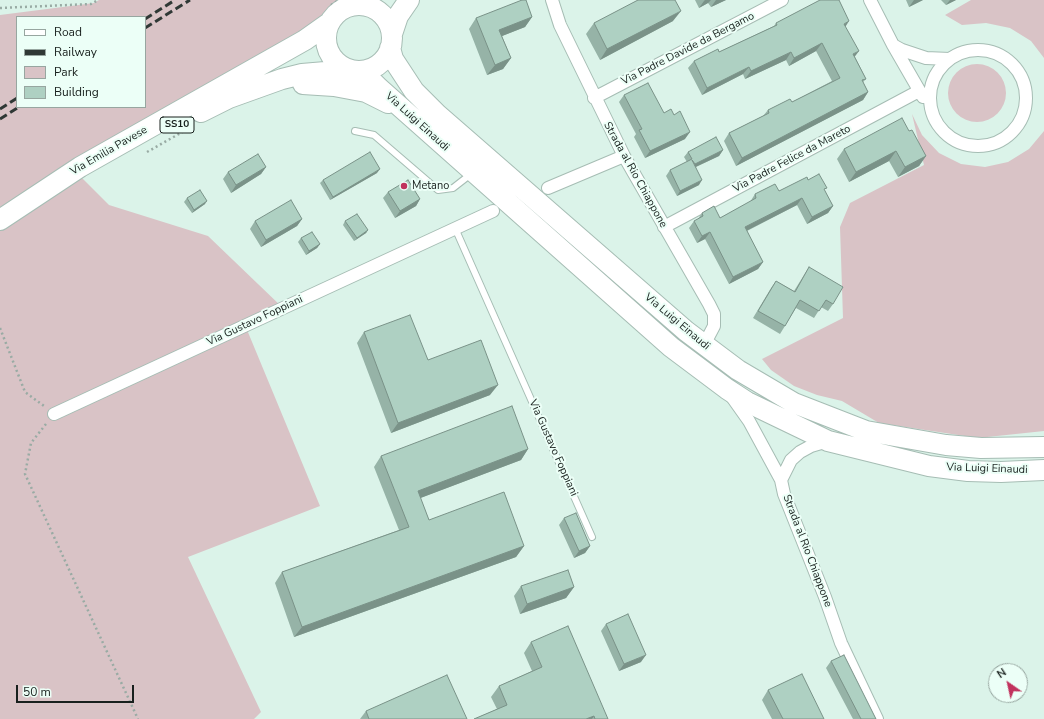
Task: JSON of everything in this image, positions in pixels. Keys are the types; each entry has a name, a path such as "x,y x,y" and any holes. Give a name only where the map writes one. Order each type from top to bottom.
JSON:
{"main road":[{"name":"SS10","path":"10,214 223,102 282,79 302,74 372,69 380,64 386,57 398,16 409,0"},
{"name":"SS10","path":"329,23 341,10 356,3 377,11 387,21 391,41"},
{"path":"329,23 326,42 328,51 340,66 356,70"},
{"name":"Via Emilia Pavese","path":"10,214 80,167 305,40 329,23"},
{"name":"Via Luigi Einaudi","path":"391,41 393,59 414,90 437,114 704,345 738,370 794,403 866,430 946,445 974,448 1044,447"},
{"name":"Via Luigi Einaudi","path":"356,70 401,107 671,347 727,389 766,413 828,441 930,466 968,471 1002,472 1044,470"},
{"path":"223,102 272,88 307,84 334,86 366,92 401,107"}],"street":[{"name":"Strada al Rio Chiappone","path":"552,0 560,25 594,98 624,156 714,314 714,326 704,345"},
{"name":"Via Padre Davide da Bergamo","path":"594,98 782,0"},
{"path":"870,0 893,45 931,110 938,125 949,137 964,144 980,146 996,143 1010,134 1020,122 1026,107 1026,90 1021,75 1011,62 997,53 981,49 965,51 950,58 940,68 933,81 930,96 931,110"},
{"path":"893,45 926,58 950,58"},
{"name":"Via Padre Felice da Mareto","path":"664,227 919,91"},
{"path":"548,188 624,156"},
{"name":"Via Gustavo Foppiani","path":"54,414 493,211"},
{"name":"Strada al Rio Chiappone","path":"727,389 749,421 781,480 784,494 826,597 841,643 877,719"},
{"path":"781,480 791,460 800,452 811,446 828,441"}],"lane":[{"path":"355,131 374,135 438,190 453,188 474,172"},
{"name":"Via Gustavo Foppiani","path":"455,228 592,537"}],"path":[{"path":"0,8 91,4 98,0"},
{"path":"143,154 196,125"},
{"path":"0,328 25,392 54,414 31,443 25,474 138,719"}],"green space":[{"path":"99,0 351,0 81,177 109,205 208,236 283,308 245,325 320,506 188,557 261,712 254,719 0,719 0,15 94,3"},
{"path":"971,0 1044,0 1044,58 1031,41 1010,28 986,23 962,25 945,15"},
{"path":"971,64 983,64 998,72 1006,87 1006,99 998,114 983,122 971,122 956,114 948,99 948,87 956,72"},
{"path":"912,114 922,135 939,153 961,164 985,167 1008,162 1029,149 1044,131 1044,431 978,438 879,423 842,401 817,395 794,386 771,370 762,359 843,318 840,227 850,203 924,165"}],"building":[{"path":"522,0 526,0 532,17 499,30 511,58 495,65 476,18"},
{"path":"638,0 675,0 681,11 607,49 594,23"},
{"path":"820,0 839,0 849,21 844,24 859,51 853,54 866,79 862,80 868,92 742,158 729,133 769,113 768,110 790,99 792,102 840,78 822,43 794,58 791,52 751,71 749,67 707,88 694,61 718,49 719,52 777,25 776,23"},
{"path":"648,83 664,113 671,109 674,115 680,111 690,132 650,151 639,130 642,129 624,95"},
{"path":"902,118 909,131 912,130 926,156 905,167 896,151 856,172 844,149"},
{"path":"716,137 723,150 695,164 692,160 702,180 680,191 670,170 692,159 688,152"},
{"path":"370,152 380,169 333,197 323,180"},
{"path":"258,154 266,167 236,185 228,172"},
{"path":"819,174 827,188 824,189 833,206 812,217 802,198 745,227 763,262 733,277 710,232 702,236 694,221 703,216 702,213 714,206 720,218 756,198 755,194 775,184 779,191 807,177 808,180"},
{"path":"408,180 420,199 400,211 388,192"},
{"path":"200,190 207,201 194,210 187,198"},
{"path":"291,200 302,219 266,240 255,221"},
{"path":"357,214 368,230 357,238 345,221"},
{"path":"312,232 320,244 309,251 301,238"},
{"path":"809,267 843,287 833,304 826,300 819,311 800,300 785,326 758,311 776,281 795,292"},
{"path":"410,315 428,360 481,340 498,385 398,423 364,332"},
{"path":"512,406 528,449 418,491 429,520 504,492 524,546 302,627 282,572 409,527 381,456"},
{"path":"576,513 590,546 579,551 564,518"},
{"path":"568,570 574,587 527,604 521,586"},
{"path":"628,614 646,655 624,664 606,624"},
{"path":"568,626 608,719 595,719 594,716 586,719 474,719 507,705 499,686 542,667 531,642"},
{"path":"844,655 876,719 861,719 831,661"},
{"path":"802,674 824,719 783,719 768,690"},
{"path":"447,675 467,719 369,719 366,711"}],"railway":[{"path":"146,18 175,0"},
{"path":"146,27 190,0"},
{"path":"0,109 16,99"},
{"path":"0,119 17,108"}],"place":[{"name":"Metano","path":"404,186"}]}
